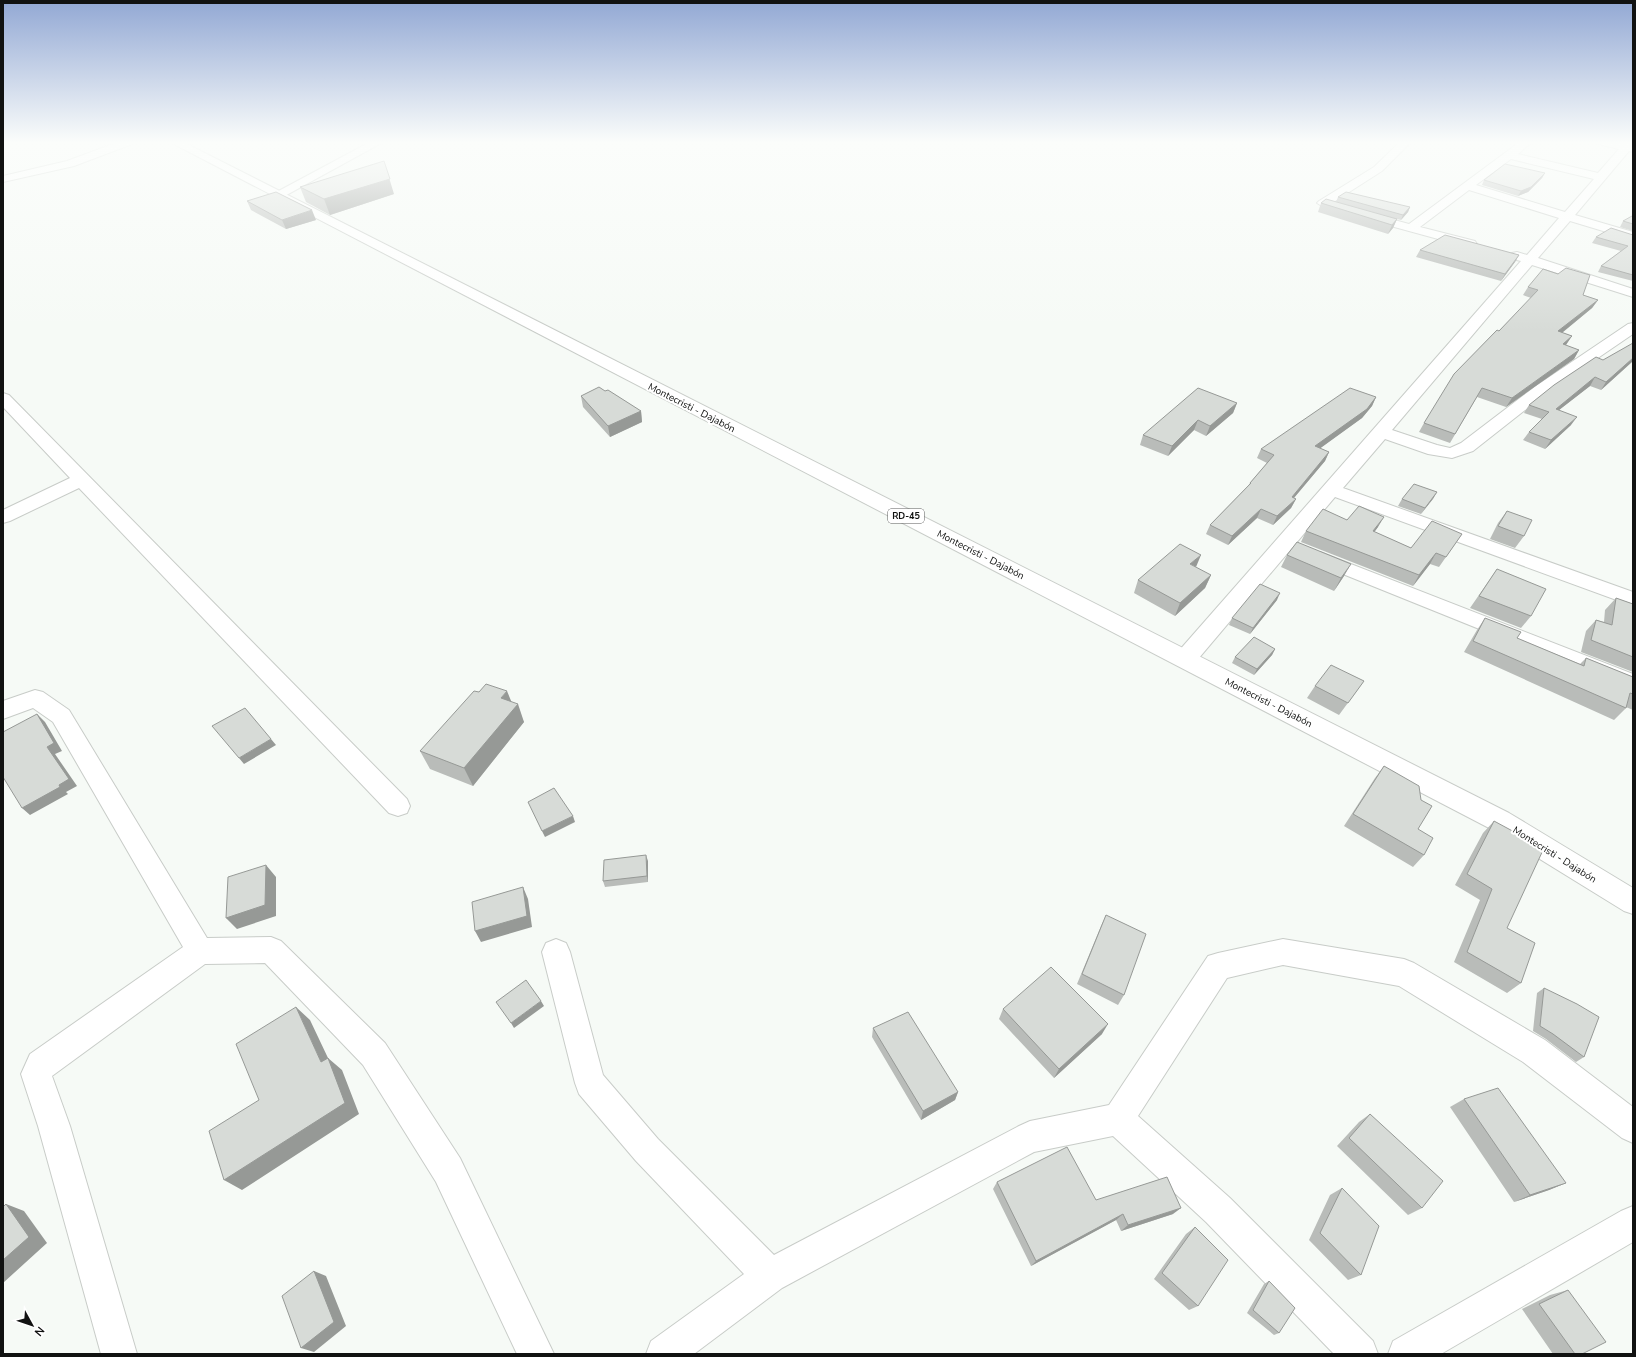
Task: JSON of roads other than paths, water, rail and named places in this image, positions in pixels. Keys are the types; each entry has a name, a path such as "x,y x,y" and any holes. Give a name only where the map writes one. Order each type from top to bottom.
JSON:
{"street":[{"name":"Montecristi - Dajabón","path":"293,204 1500,821 1633,902"},
{"path":"1326,204 1485,248"},
{"path":"1411,228 1443,204"},
{"path":"1528,204 1633,236"},
{"path":"1185,659 1577,204"},
{"path":"1508,254 1633,292"},
{"path":"1381,432 1434,450 1452,453 1467,447 1542,389 1633,327"},
{"path":"3,398 398,806"},
{"path":"3,517 83,479"},
{"path":"1331,490 1633,599"},
{"path":"1285,544 1633,683"},
{"path":"3,710 35,698 61,716 200,951"},
{"path":"119,1354 54,1126 36,1074 41,1065 200,951 271,950 374,1054 448,1170 536,1354"},
{"path":"556,952 590,1083 647,1150 770,1276"},
{"path":"664,1354 770,1276 1030,1137 1118,1119 1218,966 1283,952 1404,973 1534,1051 1633,1127"},
{"path":"1118,1119 1218,1210 1360,1354"},
{"path":"1406,1354 1633,1223"}]}
